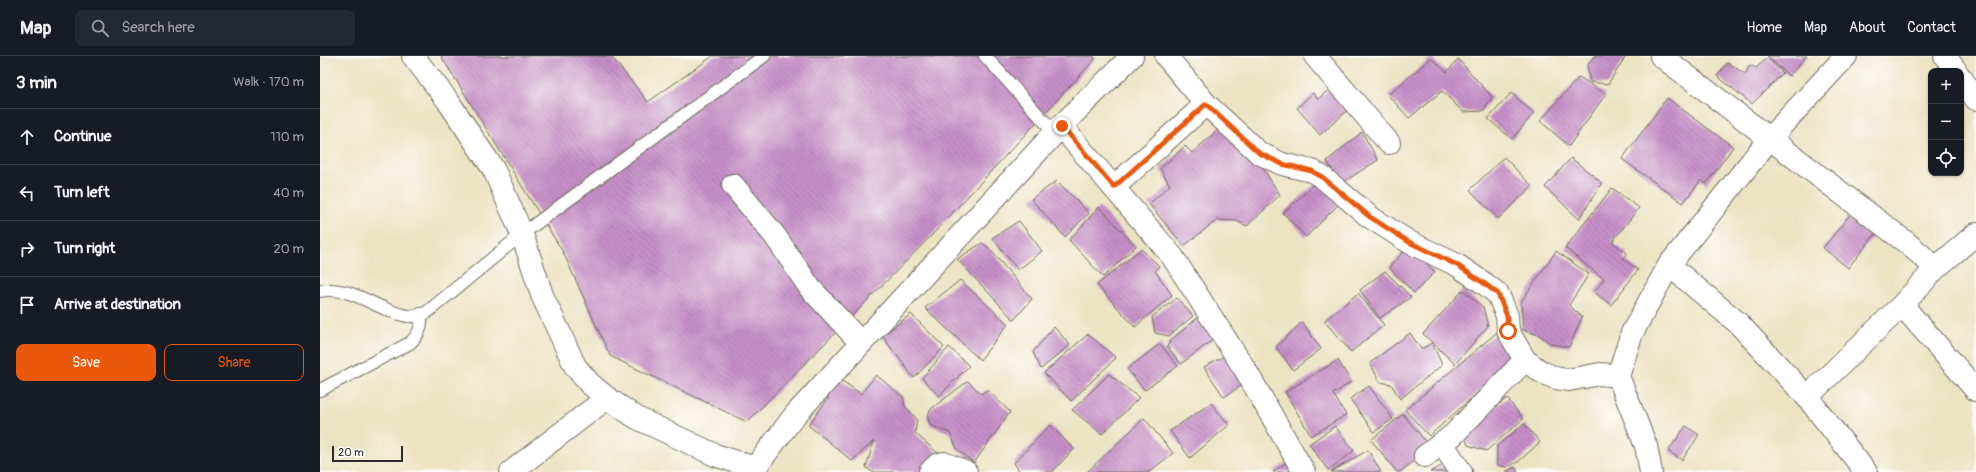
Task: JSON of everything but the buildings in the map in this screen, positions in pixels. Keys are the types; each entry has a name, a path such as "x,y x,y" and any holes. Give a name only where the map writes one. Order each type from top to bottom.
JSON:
{"street":[{"path":"413,56 448,101 494,170 522,234 542,295 575,366 589,382 607,398 637,418 715,455 758,470 795,415 1058,130 1132,56"},
{"path":"1166,56 1206,104 1259,153 1282,164 1312,171 1322,177 1370,217 1414,245 1457,265 1498,294 1507,316 1508,331 1525,360 1540,371 1555,378 1568,380 1600,374 1618,376"},
{"path":"1315,56 1389,143"},
{"path":"1661,56 1907,243 1936,268"},
{"path":"1652,472 1646,446 1618,376 1632,333 1669,265 1770,138 1846,56"},
{"path":"1945,56 1954,68"},
{"path":"1964,82 1976,99"},
{"path":"1114,187 1206,104"},
{"path":"1058,130 1114,187 1172,256 1246,370 1304,472"},
{"path":"733,185 775,236 810,288 861,344"},
{"path":"1807,397 1902,306 1936,268 1976,234"},
{"path":"1669,265 1738,323 1807,397 1866,472"},
{"path":"1902,306 1976,390"},
{"path":"1425,456 1453,434 1525,360"},
{"path":"511,472 607,398"},
{"path":"1442,443 1462,472"},
{"path":"930,472 937,465 944,462 966,472"}],"lane":[{"path":"320,291 342,291 410,317 426,313 522,234 764,56"},
{"path":"985,56 1058,130"},
{"path":"320,390 410,343 418,337 422,321 420,314"}],"route":[{"path":"1062,126 1114,187 1206,104 1259,153 1282,164 1312,171 1331,184 1343,196 1370,217 1409,242 1457,265 1485,284 1498,294 1507,316 1508,331"}]}
